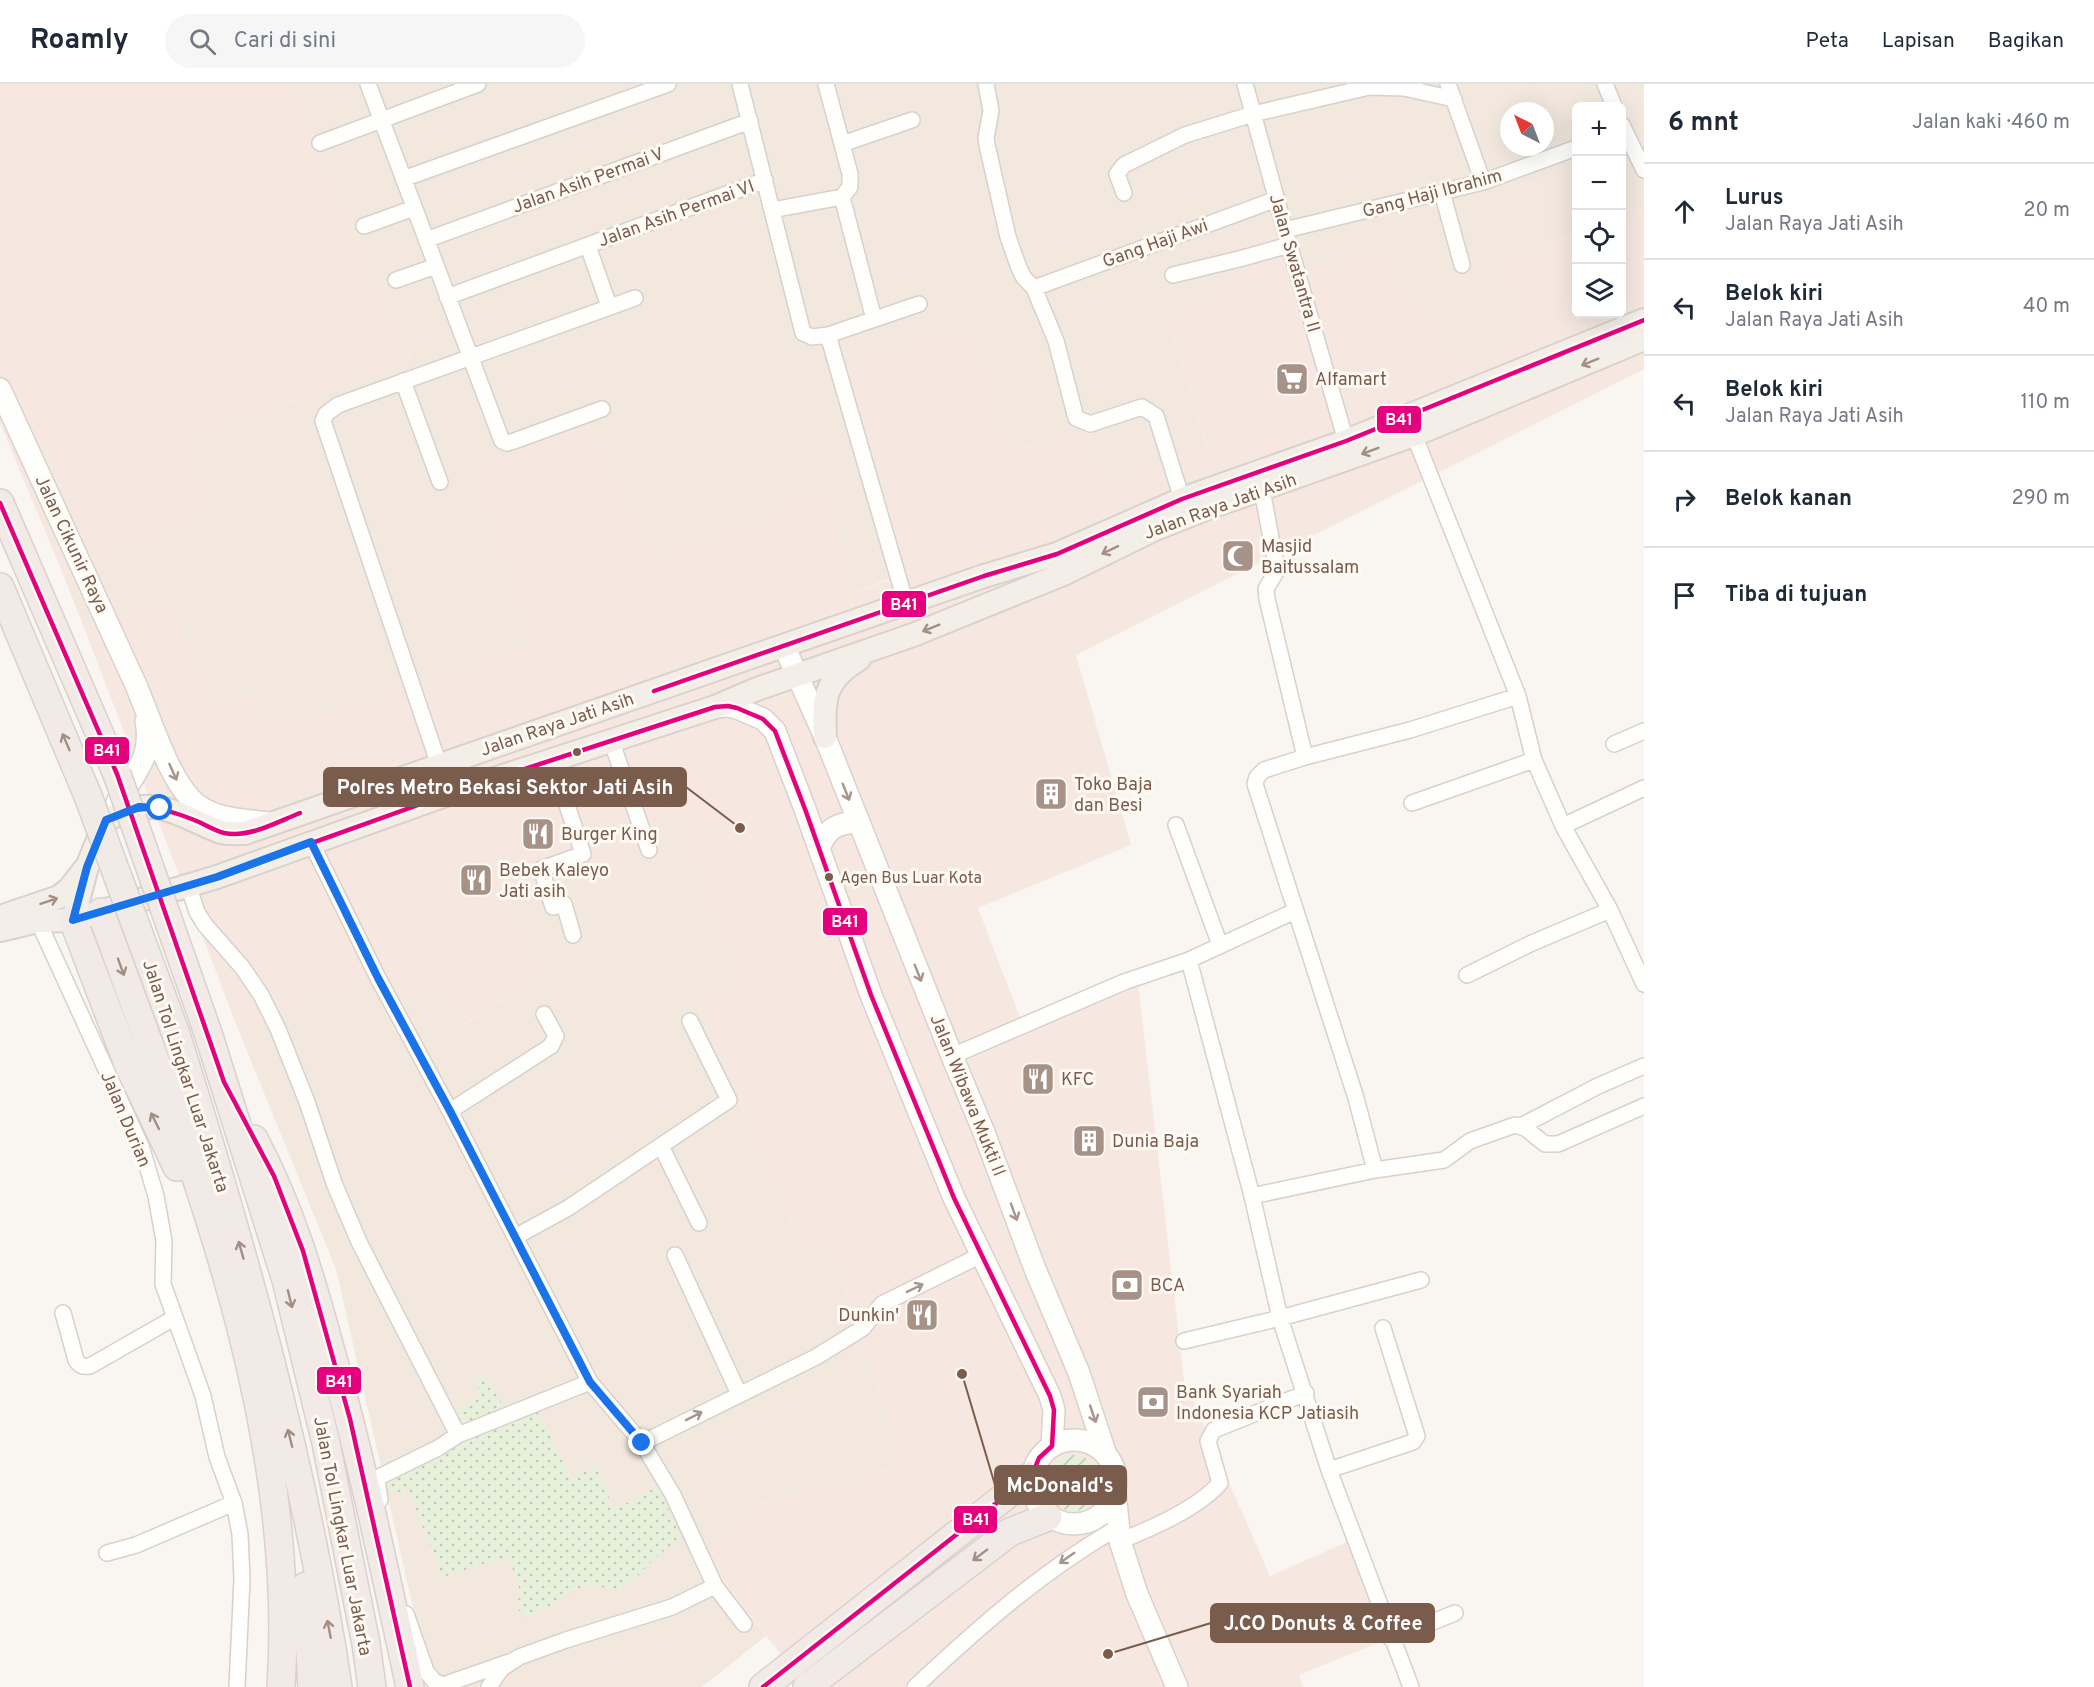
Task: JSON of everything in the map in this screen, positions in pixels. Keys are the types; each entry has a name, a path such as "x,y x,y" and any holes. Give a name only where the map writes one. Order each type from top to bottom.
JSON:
{"highway":[{"name":"Jalan Tol Lingkar Luar Jakarta","path":"0,503 117,774 224,1082 286,1281 326,1443 364,1632 372,1687"},
{"name":"Jalan Tol Lingkar Luar Jakarta","path":"0,587 88,796 176,1034 247,1270 299,1475 338,1687"},
{"path":"101,912 200,1185 250,1367 263,1426 277,1516 282,1598 281,1687"},
{"path":"73,920 128,1065 192,1198 223,1311 259,1484 267,1587 269,1652 264,1687"},
{"path":"224,1082 274,1176 303,1251 350,1419 410,1687"},
{"path":"762,1687 1032,1474"},
{"path":"299,1475 312,1687"},
{"path":"807,1687 1010,1532 1048,1517"}],"main road":[{"name":"Jalan Raya Jati Asih","path":"106,820 127,810 151,806 176,812 224,833 244,833 984,576 1057,554 1182,499 1346,441 1644,320"},
{"name":"Jalan Raya Jati Asih","path":"0,930 38,921 73,920 188,885 552,759 715,707 913,635 1061,575 1153,530 1208,508 1414,435 1644,339"},
{"name":"Jalan Cikunir Raya","path":"0,389 142,699"},
{"path":"784,646 798,676"},
{"path":"825,737 823,708 831,684 846,667 881,646"},
{"path":"737,662 746,662 756,671 751,692"},
{"name":"Jalan Wibawa Mukti II","path":"798,676 825,737 983,1130 1050,1305 1079,1373 1106,1455"},
{"path":"73,920 87,867 106,820 135,775 147,751 149,734 142,699"},
{"path":"142,699 176,780 191,800 209,812 219,815 271,823"},
{"path":"715,707 738,708 763,719 775,731 871,995 954,1198 1050,1396 1054,1410 1052,1446"},
{"path":"819,849 823,837 830,828 844,822 858,822"},
{"path":"0,917 59,897 69,889 87,867"},
{"path":"1118,1534 1078,1524 1061,1523 1048,1517 1037,1505 1032,1490 1032,1474 1039,1458 1052,1446 1066,1440 1081,1440 1095,1445 1106,1455 1115,1472 1118,1534 1137,1594 1177,1687"},
{"path":"1078,1524 1094,1519 1107,1508 1115,1492"}],"street":[{"path":"368,84 502,441 514,441 602,409"},
{"path":"320,142 478,84"},
{"path":"403,179 668,84"},
{"path":"740,84 765,180"},
{"path":"772,210 842,197 850,187 850,174 826,84"},
{"path":"986,84 991,111 986,138 1006,232 1019,268 1024,278 1034,288 1056,341 1077,418 1090,424 1142,407 1156,416 1182,499"},
{"name":"Jalan Swatantra II","path":"1245,84 1346,441"},
{"path":"1448,84 1483,182"},
{"path":"1605,84 1612,102"},
{"path":"1124,193 1118,174 1124,165 1185,135 1253,114 1369,87 1404,88 1454,99"},
{"path":"843,144 912,120"},
{"name":"Jalan Asih Permai V","path":"426,240 750,121"},
{"path":"1626,137 1644,170"},
{"name":"Gang Haji Ibrahim","path":"1173,275 1243,258 1287,237 1483,182 1572,149"},
{"name":"Jalan Asih Permai VI","path":"447,297 765,180 803,333 812,337 828,335"},
{"path":"1442,192 1462,265"},
{"path":"842,197 874,319"},
{"name":"Gang Haji Awi","path":"1034,288 1277,199"},
{"path":"364,226 414,208"},
{"path":"588,246 609,306"},
{"path":"396,280 436,266"},
{"path":"439,765 322,422 326,414 338,405 635,298"},
{"path":"906,604 828,335 919,304"},
{"path":"403,381 441,482"},
{"path":"1414,435 1518,696 1534,760 1563,826 1610,910 1644,984"},
{"path":"1262,490 1277,570 1266,589 1267,599 1305,757"},
{"path":"1375,1170 1356,1098 1255,784 1257,777 1264,770 1305,757 1410,730 1518,696"},
{"path":"1614,744 1644,731"},
{"path":"610,740 649,850"},
{"path":"552,759 583,854 541,869 553,907 564,904 573,935"},
{"path":"1412,803 1534,760"},
{"path":"1563,826 1644,788"},
{"path":"1176,825 1220,945"},
{"path":"311,842 378,978 450,1111 590,1382 642,1443 673,1495 715,1586 744,1624"},
{"path":"188,885 197,912 205,925 242,967 261,995 278,1029 307,1101 334,1183 359,1242 459,1435"},
{"path":"1467,975 1610,910"},
{"path":"952,1056 1124,982 1189,960 1295,911"},
{"name":"Jalan Durian","path":"38,921 141,1146 156,1196 164,1240 163,1284 203,1395 217,1457 234,1503 240,1534 242,1580 237,1687"},
{"path":"1189,960 1252,1196 1280,1318 1329,1470 1411,1687"},
{"path":"450,1111 551,1046 556,1036 544,1014"},
{"path":"515,1238 568,1208 729,1100 690,1021"},
{"path":"1252,1196 1375,1170 1444,1160 1470,1141 1510,1126 1521,1126 1598,1086 1644,1066"},
{"path":"1521,1126 1542,1143 1558,1143 1644,1106"},
{"path":"660,1146 699,1223"},
{"path":"675,1255 739,1394"},
{"path":"642,1443 816,1357 863,1328 882,1304 981,1255"},
{"path":"1184,1341 1421,1280"},
{"path":"63,1313 76,1360 80,1366 84,1367 90,1366 174,1318"},
{"path":"1329,1470 1413,1442 1417,1436 1383,1328"},
{"path":"590,1382 459,1435 379,1477 377,1481 398,1590 426,1671 434,1681 443,1685 566,1640 672,1607 715,1586"},
{"path":"915,1687 973,1633 1078,1550 1118,1534 1158,1526 1213,1491 1220,1482 1208,1441 1214,1430 1305,1394"},
{"path":"107,1552 136,1545 234,1503"},
{"path":"1391,1639 1455,1614"},
{"path":"489,1687 496,1675 509,1662"}],"shaded area":[{"path":"0,84 282,84 295,96 412,358 188,441 216,515 63,574 0,423"},
{"path":"282,84 1644,84 1644,208 1626,215 1626,102 1572,102 1572,234 1500,261 1527,341 1457,372 1427,301 1409,304 1389,250 1229,287 1166,315 1207,447 1107,480 1088,430 1011,450 969,321 896,576 852,593 785,497 790,507 653,553 471,470 531,644 294,722 289,708 264,719 254,692 211,702 172,601 83,625 63,574 216,515 188,441 412,358 295,96"},
{"path":"1644,208 1644,369 1076,655 1131,845 978,908 1024,1028 1138,983 1184,1380 1270,1576 1349,1541 1387,1639 1299,1675 1303,1687 806,1687 706,1558 744,1508 904,1464 833,1255 808,1262 695,1001 740,983 668,800 620,874 599,872 588,861 507,894 543,977 464,1024 444,985 390,1011 372,979 238,1029 83,625 172,601 211,702 254,692 264,719 289,708 294,722 530,644 471,470 586,420 653,553 789,507 784,497 827,481 853,593 896,577 843,366 969,321 1011,450 1088,430 1107,480 1207,446 1166,315 1228,287 1224,250 1295,230 1308,267 1389,250 1409,303 1427,301 1457,372 1527,341 1500,261 1572,234 1572,318 1626,318 1626,215"},
{"path":"668,799 740,983 695,1001 808,1262 833,1255 904,1464 744,1508 706,1559 766,1636 702,1687 431,1687 336,1269 238,1029 372,979 391,1011 444,985 465,1024 543,977 507,894 588,861 661,808"}],"green space":[{"path":"484,1374 510,1416 534,1404 571,1478 596,1466 614,1510 659,1486 681,1538 657,1556 638,1576 616,1589 585,1585 528,1618 518,1610 519,1584 509,1560 491,1561 443,1577 408,1491 389,1493 379,1467 396,1465 401,1473 415,1470 468,1438 452,1412 481,1397 476,1384"},
{"path":"1073,1455 1084,1457 1093,1463 1099,1472 1101,1483 1099,1494 1093,1503 1084,1509 1073,1511 1062,1509 1053,1503 1047,1494 1045,1483 1047,1472 1053,1463 1062,1457"}],"transit line":[{"name":"B41","path":"654,691 984,576 1057,554 1182,499 1346,441 1644,320"},
{"name":"B41","path":"0,503 117,774 224,1082 274,1176 303,1251 350,1419 410,1687"},
{"name":"B41","path":"73,920 217,877 457,791 715,707 737,708 763,719 775,731 871,995 954,1198 1050,1396 1054,1410 1052,1446 1039,1458 1032,1475 763,1687"},
{"name":"B41","path":"73,920 87,867 106,820 142,809 163,810 221,832 234,834 263,828 300,813"}],"place":[{"name":"Alfamart","path":"1292,379"},
{"name":"Masjid Baitussalam","path":"1238,556"},
{"name":"Toko Baja dan Besi","path":"1051,794"},
{"name":"Polres Metro Bekasi Sektor Jati Asih","path":"740,828"},
{"name":"Burger King","path":"538,834"},
{"name":"Agen Bus Luar Kota","path":"829,877"},
{"name":"Bebek Kaleyo Jati asih","path":"476,880"},
{"name":"KFC","path":"1038,1079"},
{"name":"Dunia Baja","path":"1089,1141"},
{"name":"BCA","path":"1127,1285"},
{"name":"Dunkin'","path":"922,1315"},
{"name":"McDonald's","path":"962,1374"},
{"name":"Bank Syariah Indonesia KCP Jatiasih","path":"1153,1402"},
{"name":"J.CO Donuts & Coffee","path":"1108,1654"}],"route":[{"path":"160,808 139,807 106,820 87,867 73,920 217,877 311,842 378,978 566,1332 590,1382 642,1443"}]}
